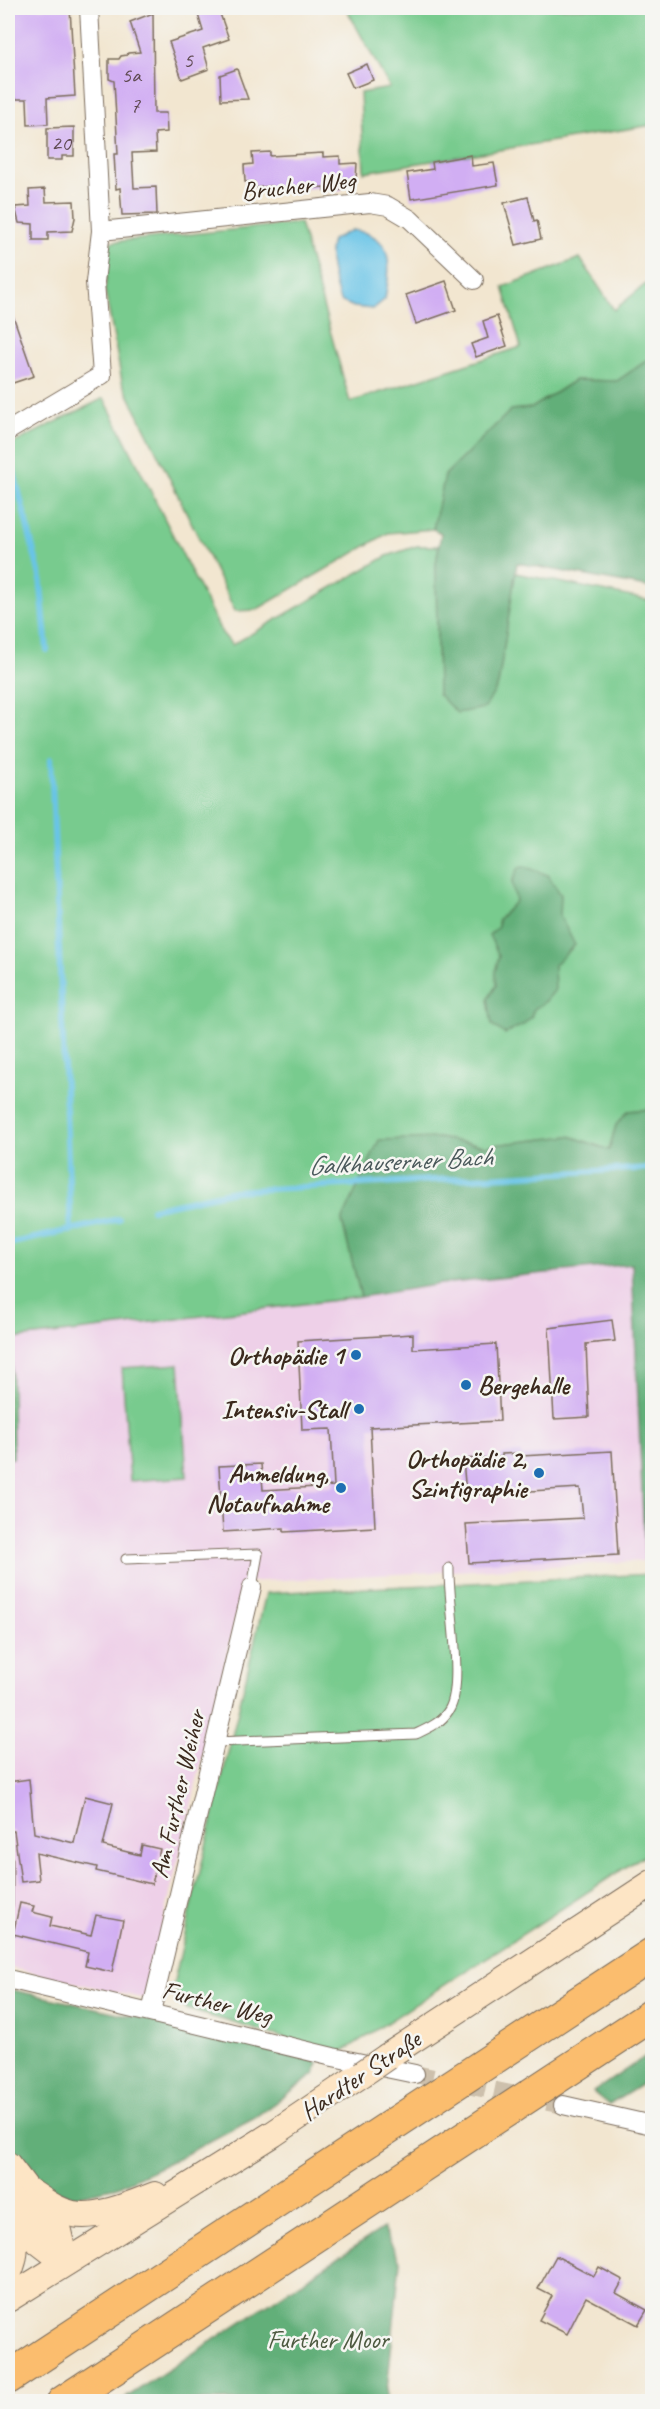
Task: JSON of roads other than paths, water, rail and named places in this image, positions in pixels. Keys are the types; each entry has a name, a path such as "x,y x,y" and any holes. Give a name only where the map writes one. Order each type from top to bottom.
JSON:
{"highway":[{"path":"8,2378 652,1954"},
{"path":"63,2402 652,2015"}],"main road":[{"name":"Hardter Straße","path":"8,2299 273,2134 652,1883"},
{"path":"8,2165 17,2192 58,2230 65,2262"},
{"path":"17,2192 74,2215 90,2215 141,2200 200,2178"},
{"path":"8,2213 15,2242 13,2264 8,2274"}],"street":[{"path":"8,431 102,375 95,282 100,231 89,8"},
{"name":"Brucher Weg","path":"100,231 370,203 388,206 410,219 474,280"},
{"name":"Am Further Weiher","path":"151,2012 252,1587"},
{"name":"Further Weg","path":"8,1979 333,2057 415,2074"},
{"path":"563,2105 652,2125"}],"lane":[{"path":"126,1559 258,1554 252,1587"},
{"path":"216,1742 416,1734 435,1725 449,1710 456,1688 449,1568"},
{"path":"8,1860 8,1905"}],"water":[{"path":"352,230 376,238 383,245 387,254 389,264 385,299 373,309 354,307 340,301 333,278 330,263 332,240"}],"waterway":[{"path":"8,449 40,576 47,650"},
{"path":"51,759 71,1231"},
{"name":"Galkhauserner Bach","path":"152,1209 234,1191 652,1168"},
{"name":"Galkhauserner Bach","path":"8,1244 119,1219"}],"tunnel":[{"path":"415,2074 563,2105"}],"place":[{"name":"Orthopädie 1","path":"356,1355"},
{"name":"Bergehalle","path":"466,1385"},
{"name":"Intensiv-Stall","path":"359,1409"},
{"name":"Orthopädie 2, Szintigraphie","path":"539,1473"},
{"name":"Anmeldung, Notaufnahme","path":"341,1488"}],"park label":[{"name":"Further Moor","path":"328,2339"}]}
